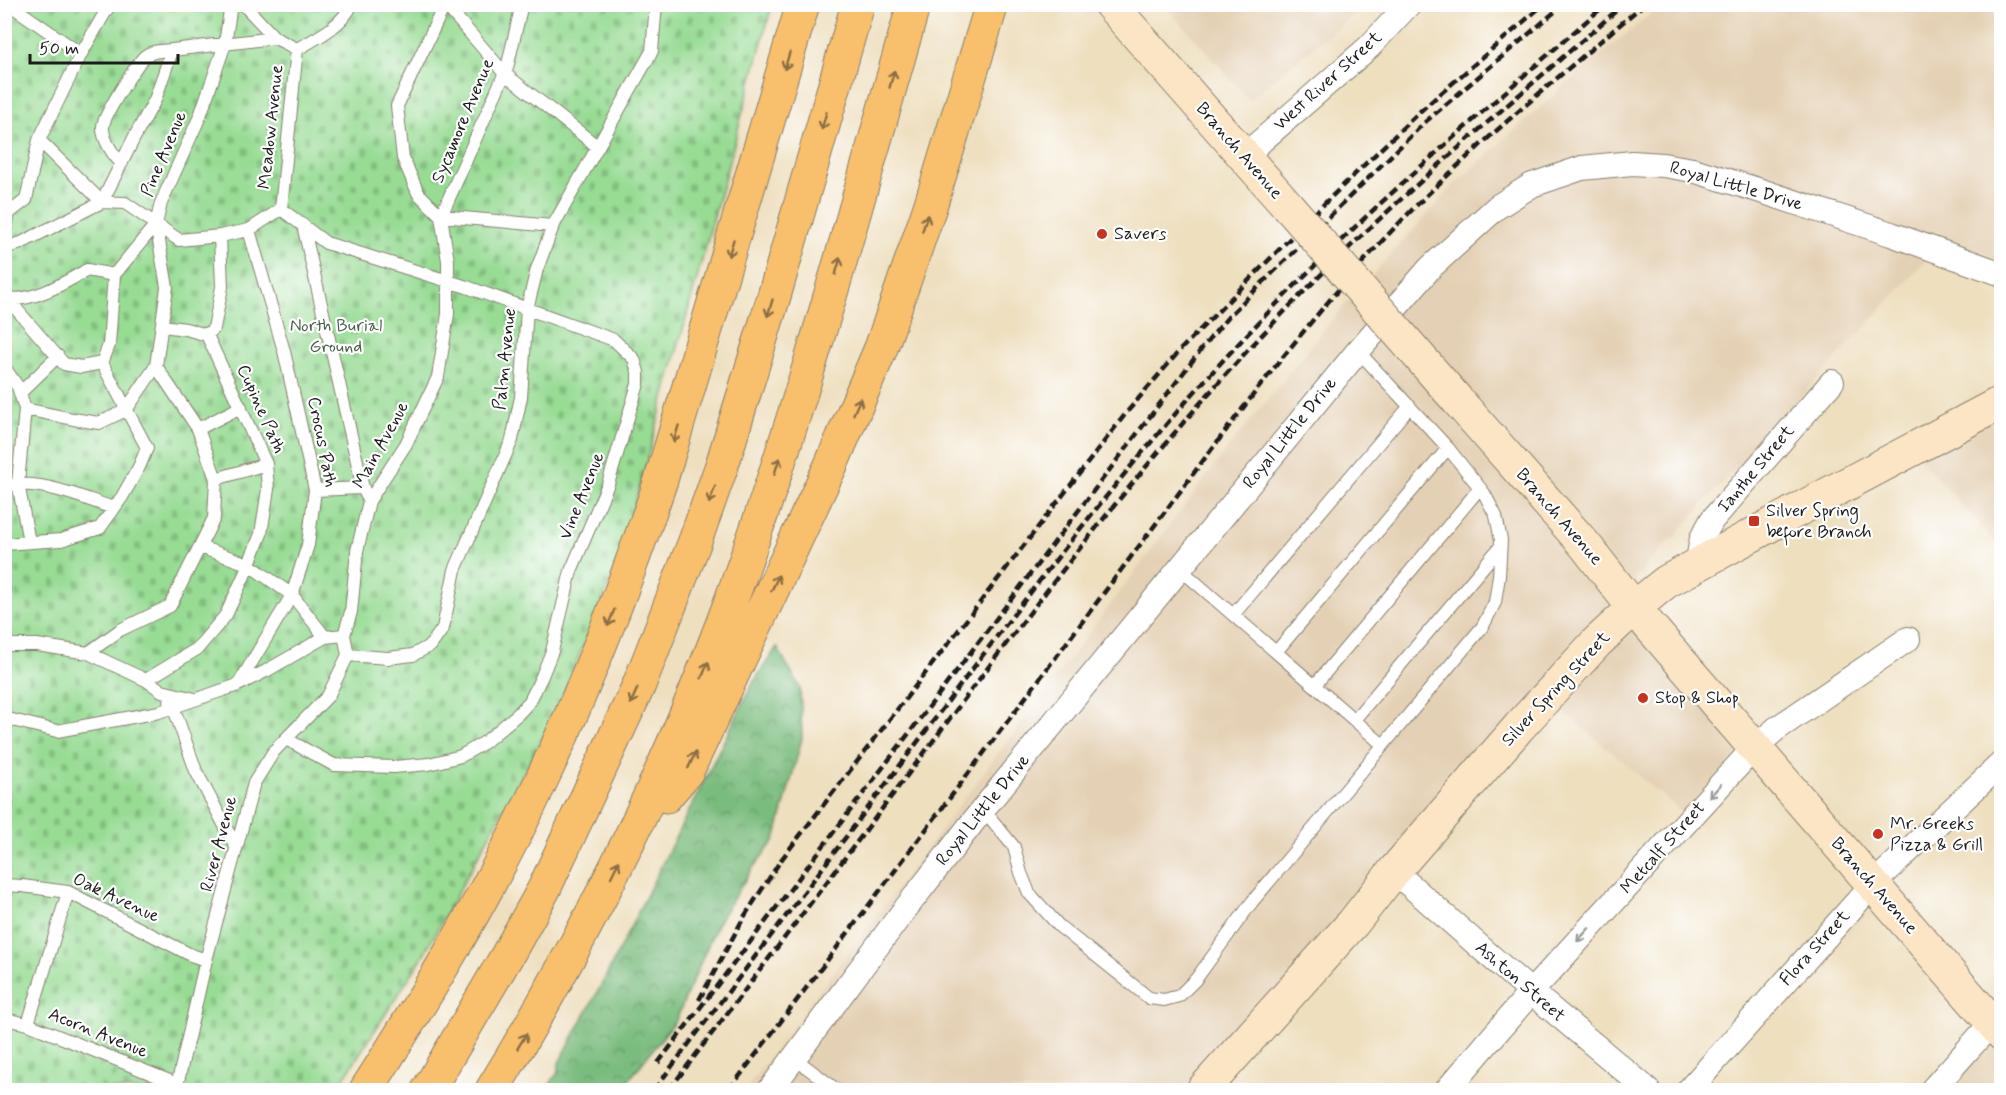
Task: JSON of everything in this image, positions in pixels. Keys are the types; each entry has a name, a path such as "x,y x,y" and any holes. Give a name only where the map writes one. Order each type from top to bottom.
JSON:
{"highway":[{"path":"366,1090 407,1027 472,915 541,781 594,661 662,480 803,4"},
{"path":"428,1090 544,888 639,685 722,465 775,292 858,4"},
{"path":"492,1090 553,988 630,838 668,758 696,690 760,518 805,378 914,4"},
{"path":"630,838 687,771 857,408 919,240 992,4"}],"main road":[{"name":"Branch Avenue","path":"1110,4 1585,545 1634,608 1754,748 1998,1022"},
{"name":"Silver Spring Street","path":"1203,1090 1353,923 1394,871 1519,727 1597,642 1634,608 1666,582 1811,502 2001,402"}],"street":[{"name":"West River Street","path":"1244,156 1369,47 1409,4"},
{"name":"Royal Little Drive","path":"770,1090 983,809 1179,568 1358,351 1430,268 1497,207 1532,185 1582,168 1632,163 1663,165 1693,170 1891,234 2001,274"},
{"name":"Ianthe Street","path":"1697,566 1702,538 1713,520 1832,382"},
{"name":"Metcalf Street","path":"1447,1090 1531,992 1754,748 1776,729 1908,639"},
{"name":"Flora Street","path":"1689,1090 1873,884 2001,763"},
{"name":"Ashton Street","path":"1394,871 1531,992 1648,1090"},
{"path":"1932,1090 1998,1022"}],"lane":[{"path":"9,4 81,54"},
{"path":"4,236 7,210 26,200 39,140 81,54 110,4"},
{"name":"Pine Avenue","path":"126,410 156,366 167,287 156,224 160,203 200,116 225,44 231,4"},
{"path":"243,4 275,38 297,50"},
{"name":"Meadow Avenue","path":"281,209 297,50 321,36 347,14 352,4"},
{"path":"553,226 441,216 418,193 404,158 397,106 445,4 505,74 598,147"},
{"name":"Sycamore Avenue","path":"441,216 505,74 522,4"},
{"name":"Palm Avenue","path":"348,655 388,658 413,655 431,645 443,628 455,570 512,440 521,397 527,309 537,269 553,226 652,51 656,4"},
{"path":"122,163 108,146 103,126 118,96 145,57 156,51 275,38"},
{"path":"102,202 155,100 172,50"},
{"path":"39,140 102,202"},
{"path":"4,248 21,243 102,202 125,203 179,240 220,236 249,230 281,209 303,225 363,488 369,501"},
{"name":"Main Avenue","path":"344,635 351,612 357,551 369,501 406,444 438,377 448,314 448,261 441,216"},
{"path":"4,544 61,540 100,528 139,467 147,448 102,363 109,345 114,275 156,224"},
{"name":"Vine Avenue","path":"286,739 334,765 394,767 429,764 461,756 485,742 518,714 530,700 552,651 571,571 618,455 638,384 638,372 634,359 614,340 448,281 326,243 303,225"},
{"name":"Crocus Path","path":"238,685 292,595 308,545 315,490 284,351 249,230"},
{"path":"162,326 207,335 214,328 222,287 220,236"},
{"path":"102,363 81,367 64,364 8,298 53,289 87,270 114,275"},
{"name":"Cupine Path","path":"146,680 197,649 226,615 261,534 268,489 266,464 207,335"},
{"path":"983,809 1014,847 1029,893 1059,926 1149,998 1164,1000 1179,996 1196,979 1252,902 1483,626 1495,602 1501,540 1496,516 1480,488 1448,448 1358,351"},
{"path":"20,393 58,356"},
{"path":"88,653 120,630 170,606 214,518 216,478 198,429 156,366"},
{"path":"4,367 20,393 25,409 18,483 29,542"},
{"path":"1233,615 1410,406"},
{"path":"198,429 241,407"},
{"path":"25,409 99,423 126,410"},
{"path":"1276,652 1448,448"},
{"path":"216,478 266,464"},
{"path":"4,486 18,483 38,484 114,508"},
{"path":"315,490 363,488"},
{"path":"1315,685 1480,488"},
{"path":"200,547 248,564 292,595 326,637"},
{"path":"1354,720 1500,547"},
{"path":"1179,568 1383,745"},
{"path":"4,718 57,730 159,712 238,685 326,637 344,635 348,655"},
{"path":"4,645 37,645 88,653 146,680 162,691 173,706 196,771 236,848"},
{"name":"River Avenue","path":"176,1087 254,783 274,751 328,696 348,655"},
{"path":"162,691 196,699"},
{"name":"Oak Avenue","path":"4,885 22,885 68,892 191,955 207,960"},
{"path":"28,1024 68,892"},
{"name":"Acorn Avenue","path":"4,1019 28,1024 176,1087"},
{"path":"794,1058 837,1090"}],"shaded area":[{"path":"1165,5 1365,5 1249,100"},
{"path":"1662,5 2001,5 2001,268 1939,246 1682,527 1676,538 1671,539 1624,590 1752,738 1683,813 1549,699 1201,1090 745,1090 1229,447 1356,291 1456,183 1582,70"},
{"path":"2001,396 2001,549 1911,449"},
{"path":"2001,1022 2001,1090 1922,1090"}],"green space":[{"name":"North Burial Ground","path":"5,5 772,5 620,558 550,725 420,961 336,1090 5,1090"},
{"path":"777,647 800,688 802,738 775,840 752,869 717,924 676,1020 621,1090 546,1090 559,1071 559,1063 604,980 753,683"}],"railway":[{"path":"699,1000 744,917 781,860 1127,412 1181,349 1329,199 1417,114 1544,4"},
{"path":"658,1063 1228,317 1424,123 1564,4"},
{"path":"654,1090 1043,576 1120,479 1200,386 1285,295 1374,209 1606,4"},
{"path":"669,1090 1041,598 1121,497 1205,398 1248,350 1337,259 1479,130 1624,4"},
{"path":"729,1090 1224,433 1331,299 1436,186 1644,4"}],"place":[{"name":"Savers","path":"1102,234"},
{"name":"Silver Spring before Branch","path":"1754,521"},
{"name":"Stop & Shop","path":"1643,698"},
{"name":"Mr. Greeks Pizza & Grill","path":"1878,834"}]}
